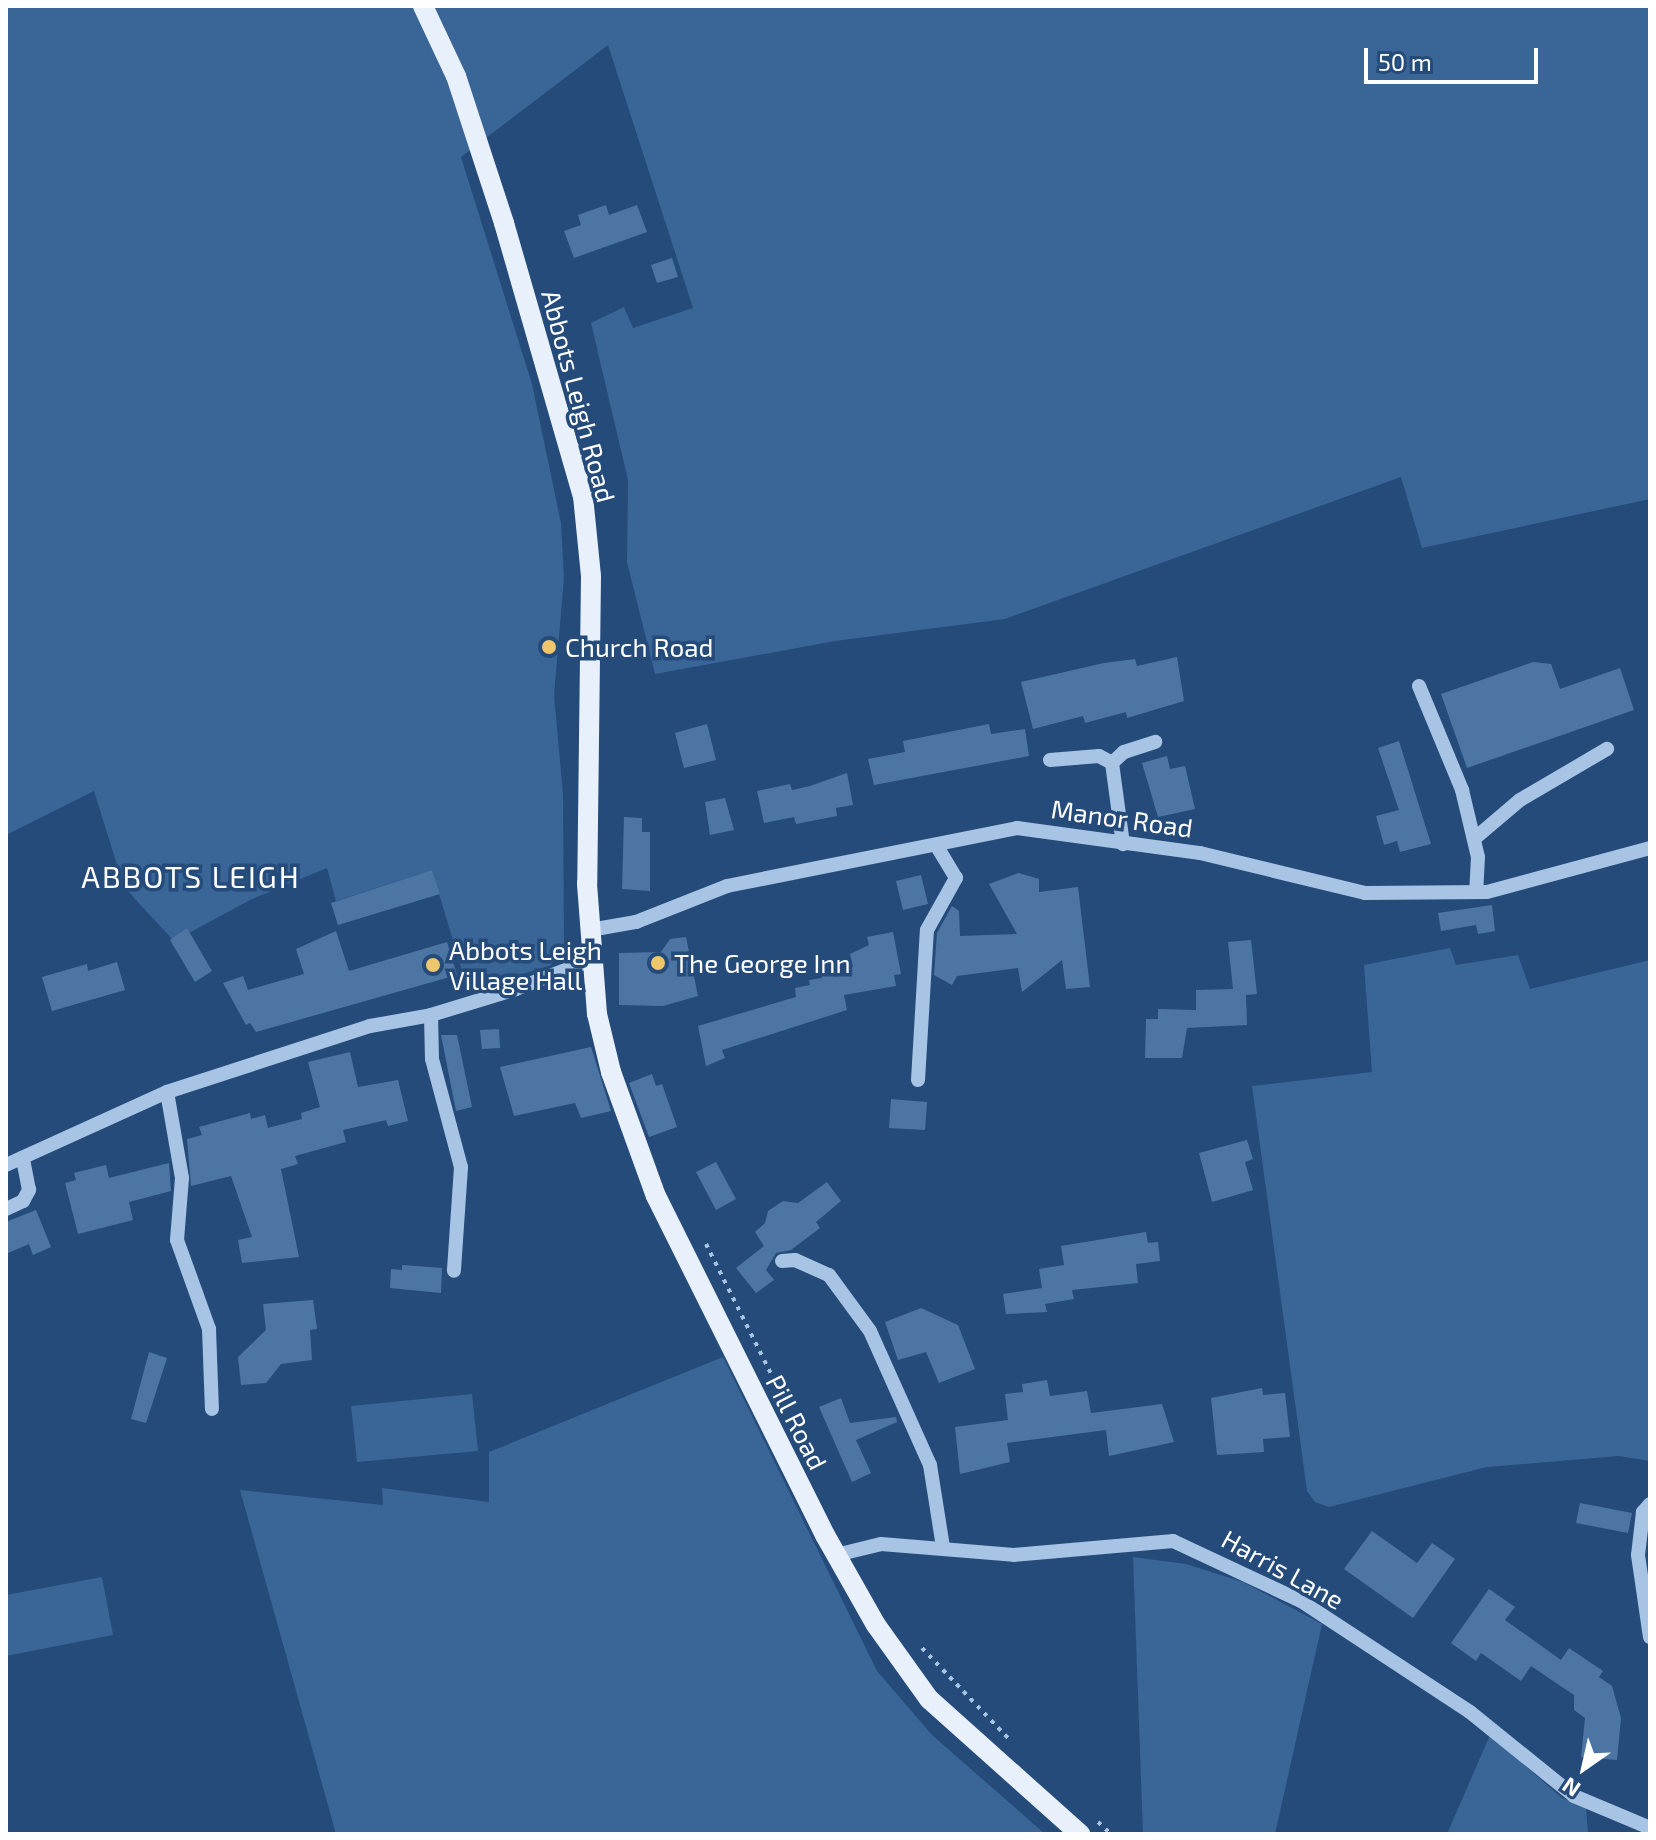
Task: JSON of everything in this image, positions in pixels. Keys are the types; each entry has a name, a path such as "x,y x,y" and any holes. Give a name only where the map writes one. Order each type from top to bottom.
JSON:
{"main road":[{"name":"Abbots Leigh Road","path":"423,6 456,76 499,208 583,496 591,576 586,801 591,960"},
{"name":"Pill Road","path":"591,960 612,1048 656,1196 836,1555 876,1625 929,1699 1080,1834"}],"street":[{"path":"1419,686 1462,790 1474,839 1476,892"},
{"path":"1112,763 1124,752 1155,742"},
{"path":"1474,839 1520,800 1607,749"},
{"path":"1050,760 1099,756 1112,763"},
{"path":"1112,763 1123,844"},
{"name":"Manor Road","path":"590,930 636,922 727,886 1017,828 1200,853 1365,893 1476,892 1650,848"},
{"path":"918,1080 927,930 956,878 937,846"},
{"path":"6,1165 167,1092 370,1026 431,1015 591,960"},
{"path":"431,1015 432,1059 461,1167 454,1271"},
{"path":"167,1092 182,1178 177,1240 209,1329 212,1409"},
{"path":"6,1209 23,1201 29,1190 23,1158"},
{"path":"782,1261 795,1260 829,1275 870,1331 914,1419 930,1465 943,1547"},
{"path":"1650,1504 1643,1512 1638,1555 1650,1637"},
{"name":"Harris Lane","path":"836,1555 881,1544 1014,1555 1173,1541 1206,1553 1301,1601 1470,1712 1574,1796 1650,1828"}],"path":[{"path":"698,1233 730,1283 816,1464"},
{"path":"915,1641 1020,1749"},
{"path":"1091,1816 1111,1834"}],"shaded area":[{"path":"6,6 1650,6 1650,499 1422,548 1401,477 1005,619 835,641 655,674 627,562 628,480 591,323 624,307 633,328 693,308 608,45 461,157 532,384 561,523 564,578 554,695 563,794 564,943 551,965 468,991 432,870 336,901 327,868 250,900 174,941 124,887 94,791 6,835"},
{"path":"1450,948 1456,965 1518,955 1530,989 1650,960 1650,1461 1618,1456 1487,1467 1329,1507 1315,1502 1307,1491 1252,1086 1372,1072 1364,965"},
{"path":"723,1357 877,1671 932,1735 1045,1834 336,1834 240,1490 383,1505 382,1488 489,1502 489,1452"},
{"path":"472,1394 478,1451 357,1462 351,1406"},
{"path":"1133,1557 1186,1564 1243,1582 1322,1624 1275,1834 1143,1834"},
{"path":"102,1577 113,1635 6,1656 6,1595"},
{"path":"1490,1735 1562,1798 1586,1808 1588,1834 1447,1834"}],"building":[{"path":"606,205 609,215 637,205 647,232 574,258 564,231 581,225 578,215"},
{"path":"672,258 678,277 657,283 651,265"},
{"path":"1177,657 1184,701 1127,718 1126,712 1085,723 1083,716 1033,729 1021,682 1104,663 1135,659 1137,666"},
{"path":"1533,662 1551,664 1560,689 1620,668 1634,710 1467,768 1441,694"},
{"path":"707,724 716,760 684,768 675,733"},
{"path":"989,724 991,734 1025,729 1029,756 874,785 868,759 905,752 903,741"},
{"path":"1399,741 1431,844 1400,852 1397,841 1384,845 1376,816 1399,810 1378,748"},
{"path":"1167,756 1170,769 1185,766 1195,809 1158,817 1142,763"},
{"path":"847,773 853,805 836,808 837,816 796,824 794,817 764,823 757,791 790,784 792,790"},
{"path":"725,798 734,830 710,835 705,802"},
{"path":"624,817 642,818 642,832 650,832 650,891 622,889"},
{"path":"432,870 440,894 338,925 331,903"},
{"path":"1019,873 1039,879 1039,892 1078,887 1090,987 1066,989 1062,960 1022,992 1018,968 957,976 952,985 934,975 937,933 952,906 959,911 960,936 1017,934 989,884"},
{"path":"921,875 928,904 903,910 896,881"},
{"path":"1492,905 1495,931 1478,934 1476,925 1441,931 1438,913"},
{"path":"187,928 212,971 195,982 170,940"},
{"path":"336,931 349,971 447,942 457,975 256,1032 250,1023 246,1025 223,983 243,976 248,990 304,974 296,949"},
{"path":"893,932 901,974 894,975 896,986 844,995 847,1010 722,1050 725,1058 706,1066 698,1026 796,997 795,988 810,985 809,980 853,967 850,954 869,945 867,937"},
{"name":"The George Inn","path":"686,937 698,996 663,1006 619,1005 619,953 661,952 670,939"},
{"path":"1251,940 1257,994 1246,995 1247,1025 1187,1028 1182,1058 1145,1058 1146,1019 1158,1019 1158,1009 1196,1010 1196,990 1233,989 1228,942"},
{"path":"117,962 125,990 52,1011 42,977 87,964 88,971"},
{"path":"499,1029 500,1048 482,1049 480,1030"},
{"path":"441,1035 457,1035 472,1107 456,1111"},
{"path":"591,1047 611,1111 581,1118 575,1103 514,1116 500,1067"},
{"path":"350,1052 358,1087 398,1080 408,1121 388,1126 386,1120 343,1130 346,1142 295,1156 298,1164 281,1169 299,1257 242,1263 238,1240 252,1237 231,1176 191,1186 187,1139 202,1135 199,1127 250,1113 251,1119 265,1115 268,1128 302,1119 301,1113 320,1107 308,1062"},
{"path":"652,1074 656,1086 662,1084 677,1127 649,1137 629,1083"},
{"path":"891,1099 927,1102 925,1130 889,1128"},
{"path":"1247,1140 1253,1159 1245,1162 1253,1190 1212,1202 1199,1153"},
{"path":"716,1162 736,1199 716,1210 696,1172"},
{"path":"169,1163 171,1191 129,1202 133,1220 78,1234 65,1183 76,1180 74,1173 106,1165 109,1178"},
{"path":"827,1182 841,1201 816,1222 820,1228 791,1250 776,1253 766,1270 774,1280 756,1293 736,1268 764,1246 755,1232 765,1223 768,1211 783,1201 798,1203"},
{"path":"36,1210 51,1247 33,1255 29,1244 6,1254 6,1222"},
{"path":"1146,1232 1148,1243 1158,1242 1160,1261 1136,1264 1138,1283 1072,1290 1074,1299 1045,1304 1047,1312 1006,1314 1003,1294 1042,1288 1039,1269 1064,1265 1061,1246"},
{"path":"402,1265 442,1268 441,1293 390,1288 391,1269 402,1270"},
{"path":"313,1300 317,1329 310,1330 312,1360 281,1364 266,1383 241,1385 238,1357 266,1330 263,1304"},
{"path":"921,1308 958,1325 975,1369 939,1383 926,1352 898,1360 885,1322"},
{"path":"149,1352 167,1358 146,1423 131,1419"},
{"path":"1047,1380 1050,1396 1087,1391 1091,1413 1162,1404 1174,1442 1109,1456 1106,1430 1007,1443 1010,1462 960,1474 955,1427 1008,1420 1005,1394 1023,1392 1022,1384"},
{"path":"1262,1388 1263,1395 1285,1393 1290,1437 1263,1439 1264,1452 1217,1455 1211,1398"},
{"path":"841,1398 850,1423 896,1417 897,1422 856,1440 871,1473 852,1482 819,1407"},
{"path":"1580,1503 1632,1513 1628,1533 1576,1523"},
{"path":"1372,1531 1417,1563 1432,1543 1455,1559 1413,1618 1344,1569"},
{"path":"1489,1589 1515,1607 1505,1620 1561,1660 1569,1648 1603,1671 1599,1677 1612,1686 1621,1718 1617,1760 1581,1757 1585,1718 1574,1710 1574,1695 1531,1666 1521,1681 1481,1653 1476,1661 1451,1643"}],"place":[{"name":"Church Road","path":"549,647"},
{"name":"The George Inn","path":"658,963"},
{"name":"Abbots Leigh Village Hall","path":"433,965"}],"district":[{"name":"ABBOTS LEIGH","path":"191,876"}]}
